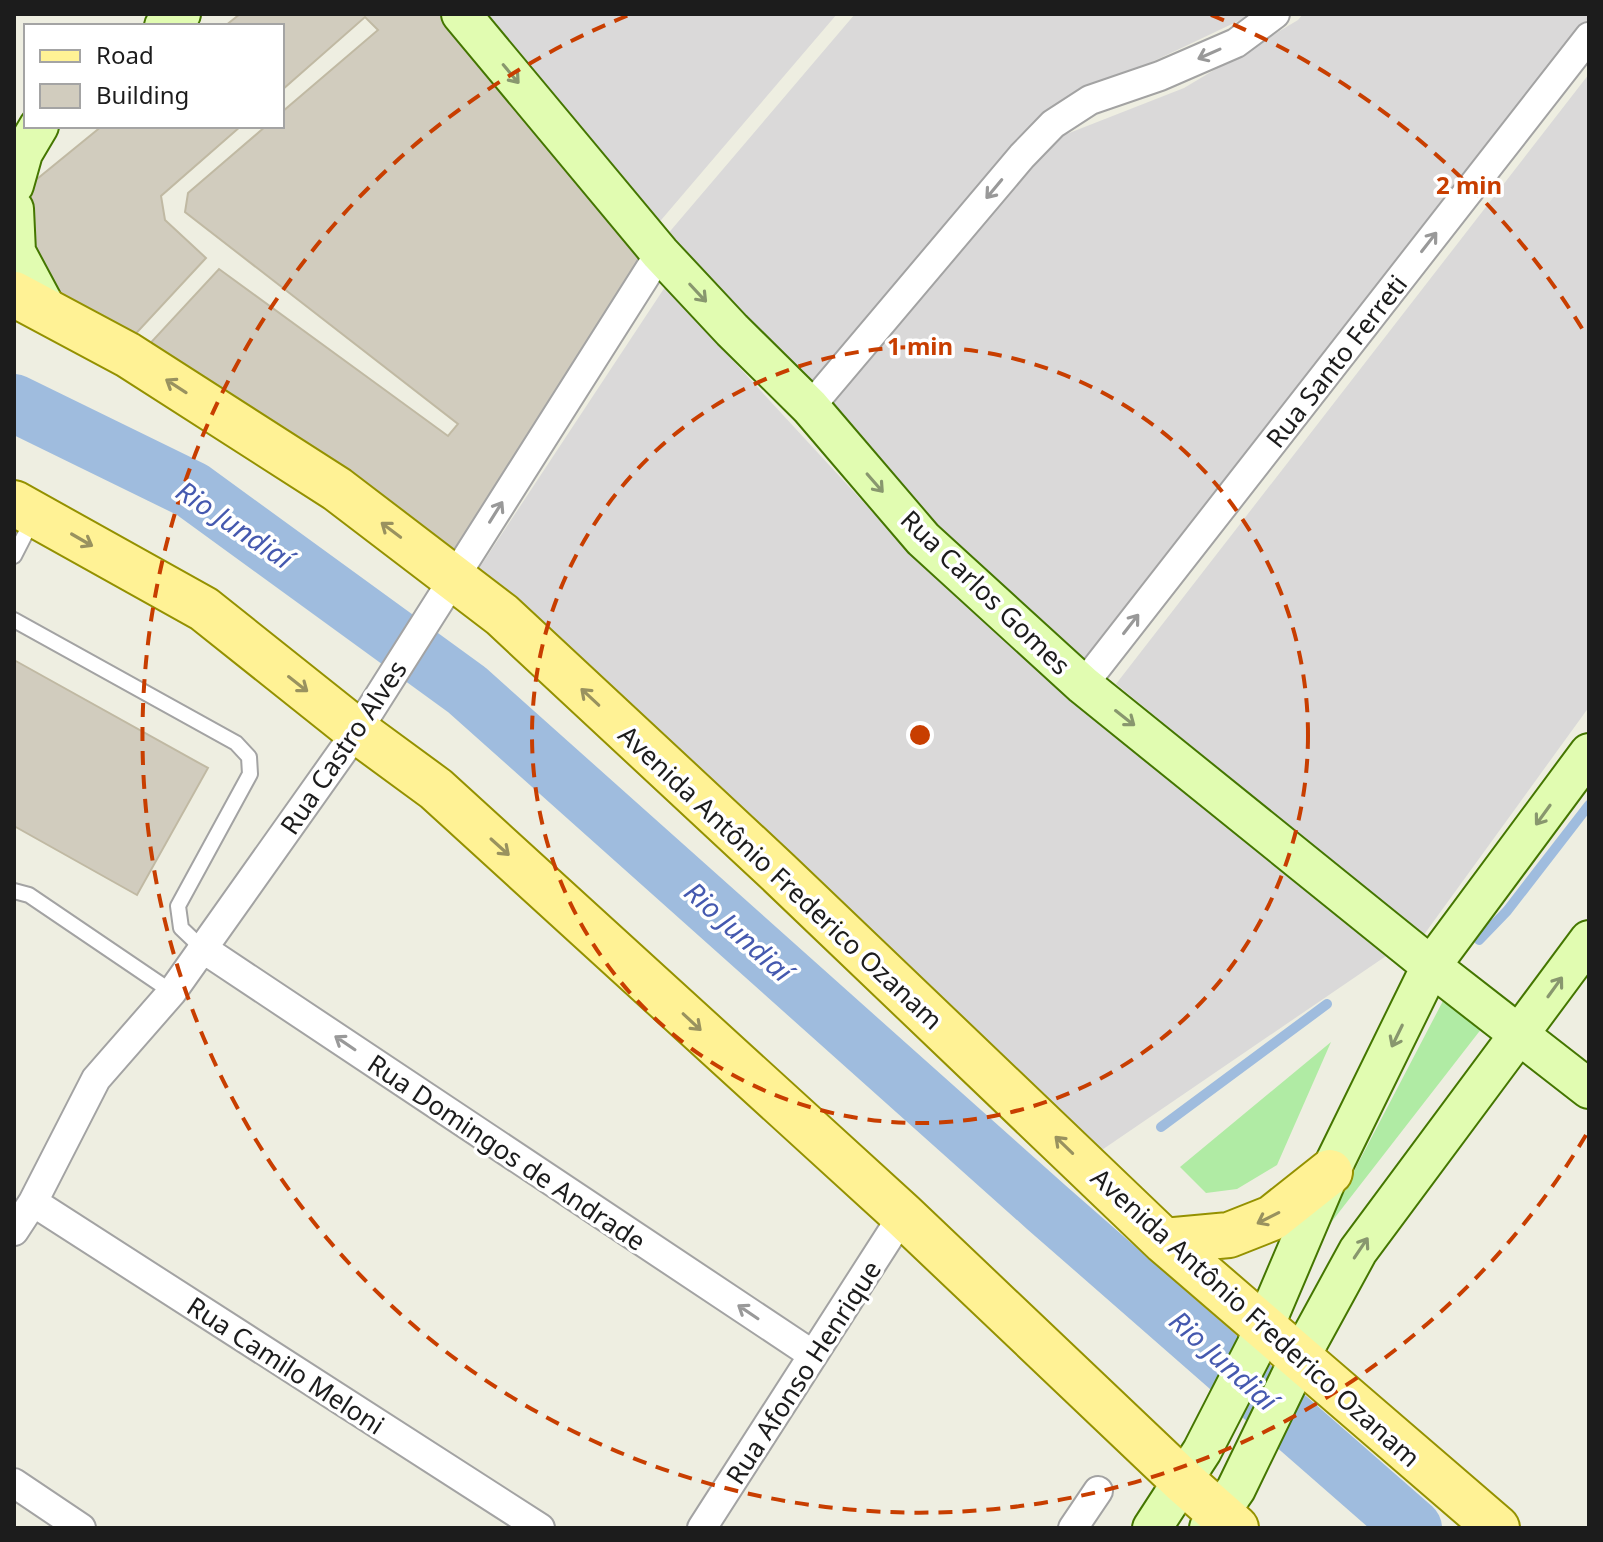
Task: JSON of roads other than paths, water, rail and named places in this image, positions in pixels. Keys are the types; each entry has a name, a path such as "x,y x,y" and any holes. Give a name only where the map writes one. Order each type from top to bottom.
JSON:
{"main road":[{"name":"Rua Carlos Gomes","path":"470,18 660,253 810,407 923,539 1083,685 1431,966 1589,1089"},
{"path":"14,185 23,153 38,128"},
{"path":"14,209 23,276"},
{"name":"Avenida Antônio Frederico Ozanam","path":"23,276 128,355 337,489 446,592 502,615 789,883 1294,1369 1497,1528"},
{"path":"25,508 204,609 366,717 436,789 903,1215 1193,1467 1225,1514"},
{"path":"1152,1528 1193,1467 1260,1337 1330,1172 1431,966 1589,753"},
{"path":"1225,1514 1294,1369 1358,1251 1589,940"},
{"path":"1164,1241 1229,1235 1272,1218 1330,1172"}],"street":[{"path":"810,407 1011,168 1053,124 1090,100 1160,76 1236,43 1275,14"},
{"name":"Rua Santo Ferreti","path":"1083,685 1589,37"},
{"name":"Rua Castro Alves","path":"14,1231 33,1202 96,1079 172,992 366,717 660,253"},
{"name":"Rua Domingos de Andrade","path":"202,948 813,1355"},
{"name":"Rua Camilo Meloni","path":"33,1202 540,1528"},
{"name":"Rua Afonso Henrique","path":"702,1528 903,1215"},
{"path":"14,1483 81,1528"},
{"path":"1073,1528 1098,1491"}],"lane":[{"path":"14,556 25,508"},
{"path":"14,620 236,743 249,757 250,774 178,906 181,928 202,948"},
{"path":"14,891 29,895 172,992"}],"waterway":[{"name":"Rio Jundiaí","path":"14,403 192,490 467,690 1046,1207 1413,1528"},
{"path":"1479,940 1507,911 1589,805"},
{"path":"1161,1127 1327,1004"}]}
